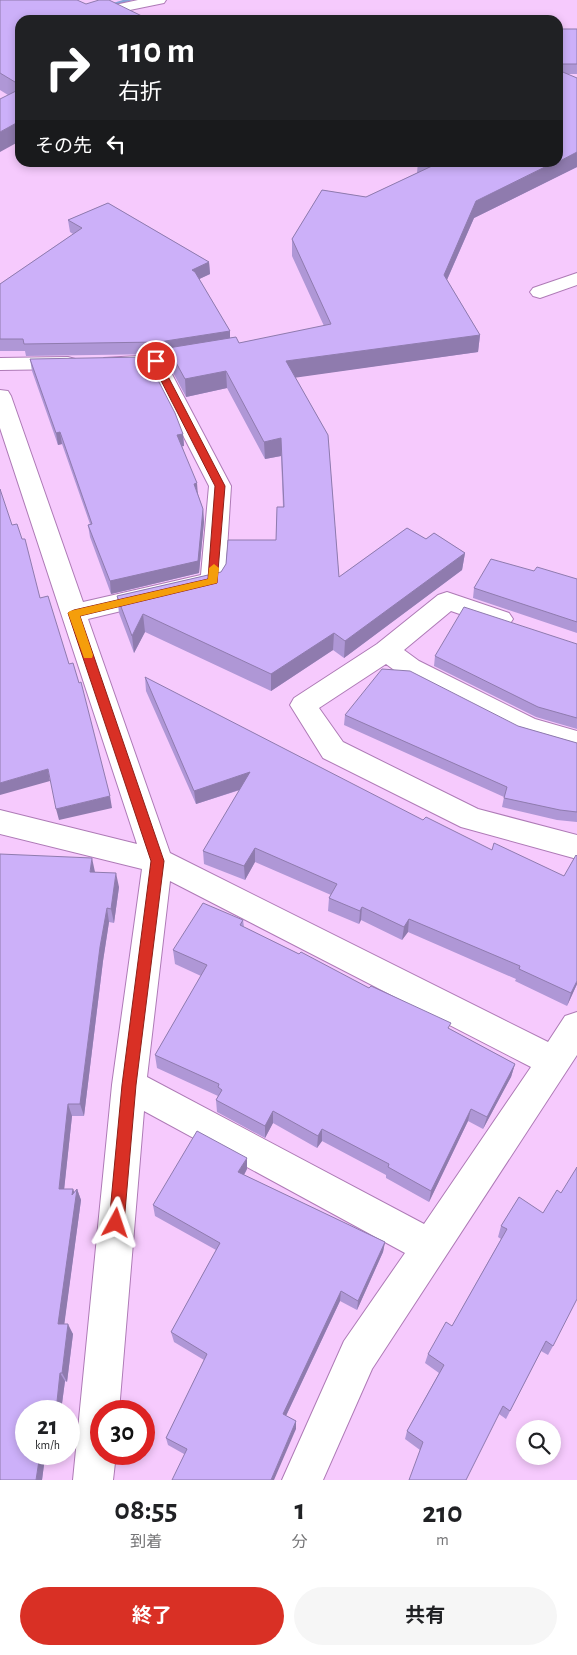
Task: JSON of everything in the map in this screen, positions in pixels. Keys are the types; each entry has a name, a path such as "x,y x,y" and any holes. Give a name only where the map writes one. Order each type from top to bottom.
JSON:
{"street":[{"path":"120,8 159,0"},
{"path":"540,292 577,279"},
{"path":"0,364 156,361 220,486 213,581 74,613"},
{"path":"0,396 158,861 129,1085 93,1480"},
{"path":"521,626 447,601 386,650 304,704 332,750 470,819 577,847"},
{"path":"386,650 410,668 526,727 577,742"},
{"path":"0,822 158,861 554,1062"},
{"path":"302,1480 358,1355 577,1027"},
{"path":"129,1085 431,1248"}],"building":[{"path":"0,0 77,0 86,4 99,0 109,0 140,15 15,15 15,82 0,73"},
{"path":"563,29 577,29 577,64 563,64"},
{"path":"563,72 577,78 577,152 563,159"},
{"path":"15,92 15,124 0,132 0,99"},
{"path":"430,167 545,167 476,201 444,275 480,335 286,361 328,435 339,577 407,528 426,539 434,533 465,553 345,641 334,633 271,674 143,614 132,636 117,596 221,572 226,564 228,540 276,540 277,507 284,507 281,438 264,442 226,371 185,379 168,348 236,337 239,343 331,324 292,239 322,190 366,197"},
{"path":"108,203 209,262 192,270 230,331 159,342 24,344 23,339 0,339 0,284 82,228 68,220"},
{"path":"146,357 175,413 183,434 177,435 197,483 194,484 203,509 198,561 110,581 88,525 92,524 60,432 56,433 30,359"},
{"path":"0,489 12,525 17,524 22,539 25,539 40,598 48,596 69,664 73,663 79,683 81,682 110,796 56,809 48,769 0,783"},
{"path":"491,559 534,571 537,567 577,579 577,622 474,588"},
{"path":"464,607 577,644 577,718 538,707 435,656"},
{"path":"382,669 410,671 518,726 577,743 577,812 504,798 507,787 345,715"},
{"path":"145,677 423,820 426,817 492,850 494,843 564,876 576,855 577,981 571,993 519,969 520,966 409,919 404,927 362,907 360,911 329,898 337,884 255,848 244,866 203,851 250,772 194,791"},
{"path":"0,854 92,858 90,872 116,873 111,909 107,908 100,947 80,1104 68,1104 59,1189 73,1189 72,1195 77,1189 58,1324 68,1324 62,1373 60,1373 57,1400 15,1400 15,1465 38,1465 36,1480 0,1480"},
{"path":"203,903 243,920 240,925 299,954 301,952 369,988 371,986 451,1023 448,1028 515,1064 487,1117 471,1109 431,1191 388,1167 389,1164 322,1129 318,1136 273,1111 265,1126 216,1100 222,1090 218,1087 219,1084 155,1055 207,965 173,950"},
{"path":"197,1131 247,1158 238,1172 385,1242 358,1301 341,1291 283,1414 296,1421 271,1480 172,1480 187,1449 166,1438 207,1354 171,1332 220,1243 153,1205"},
{"path":"577,1167 577,1299 553,1346 546,1341 510,1411 503,1406 466,1480 409,1480 423,1442 407,1431 444,1365 428,1354 446,1322 452,1326 507,1229 501,1226 519,1197 543,1213 557,1190 561,1193"}],"waterway":[{"path":"103,7 130,0"}],"slow traffic":[{"path":"88,655 74,613 213,581 214,568"}],"route":[{"path":"116,1223 129,1085 158,861 74,613 213,581 220,486 156,361"}]}
